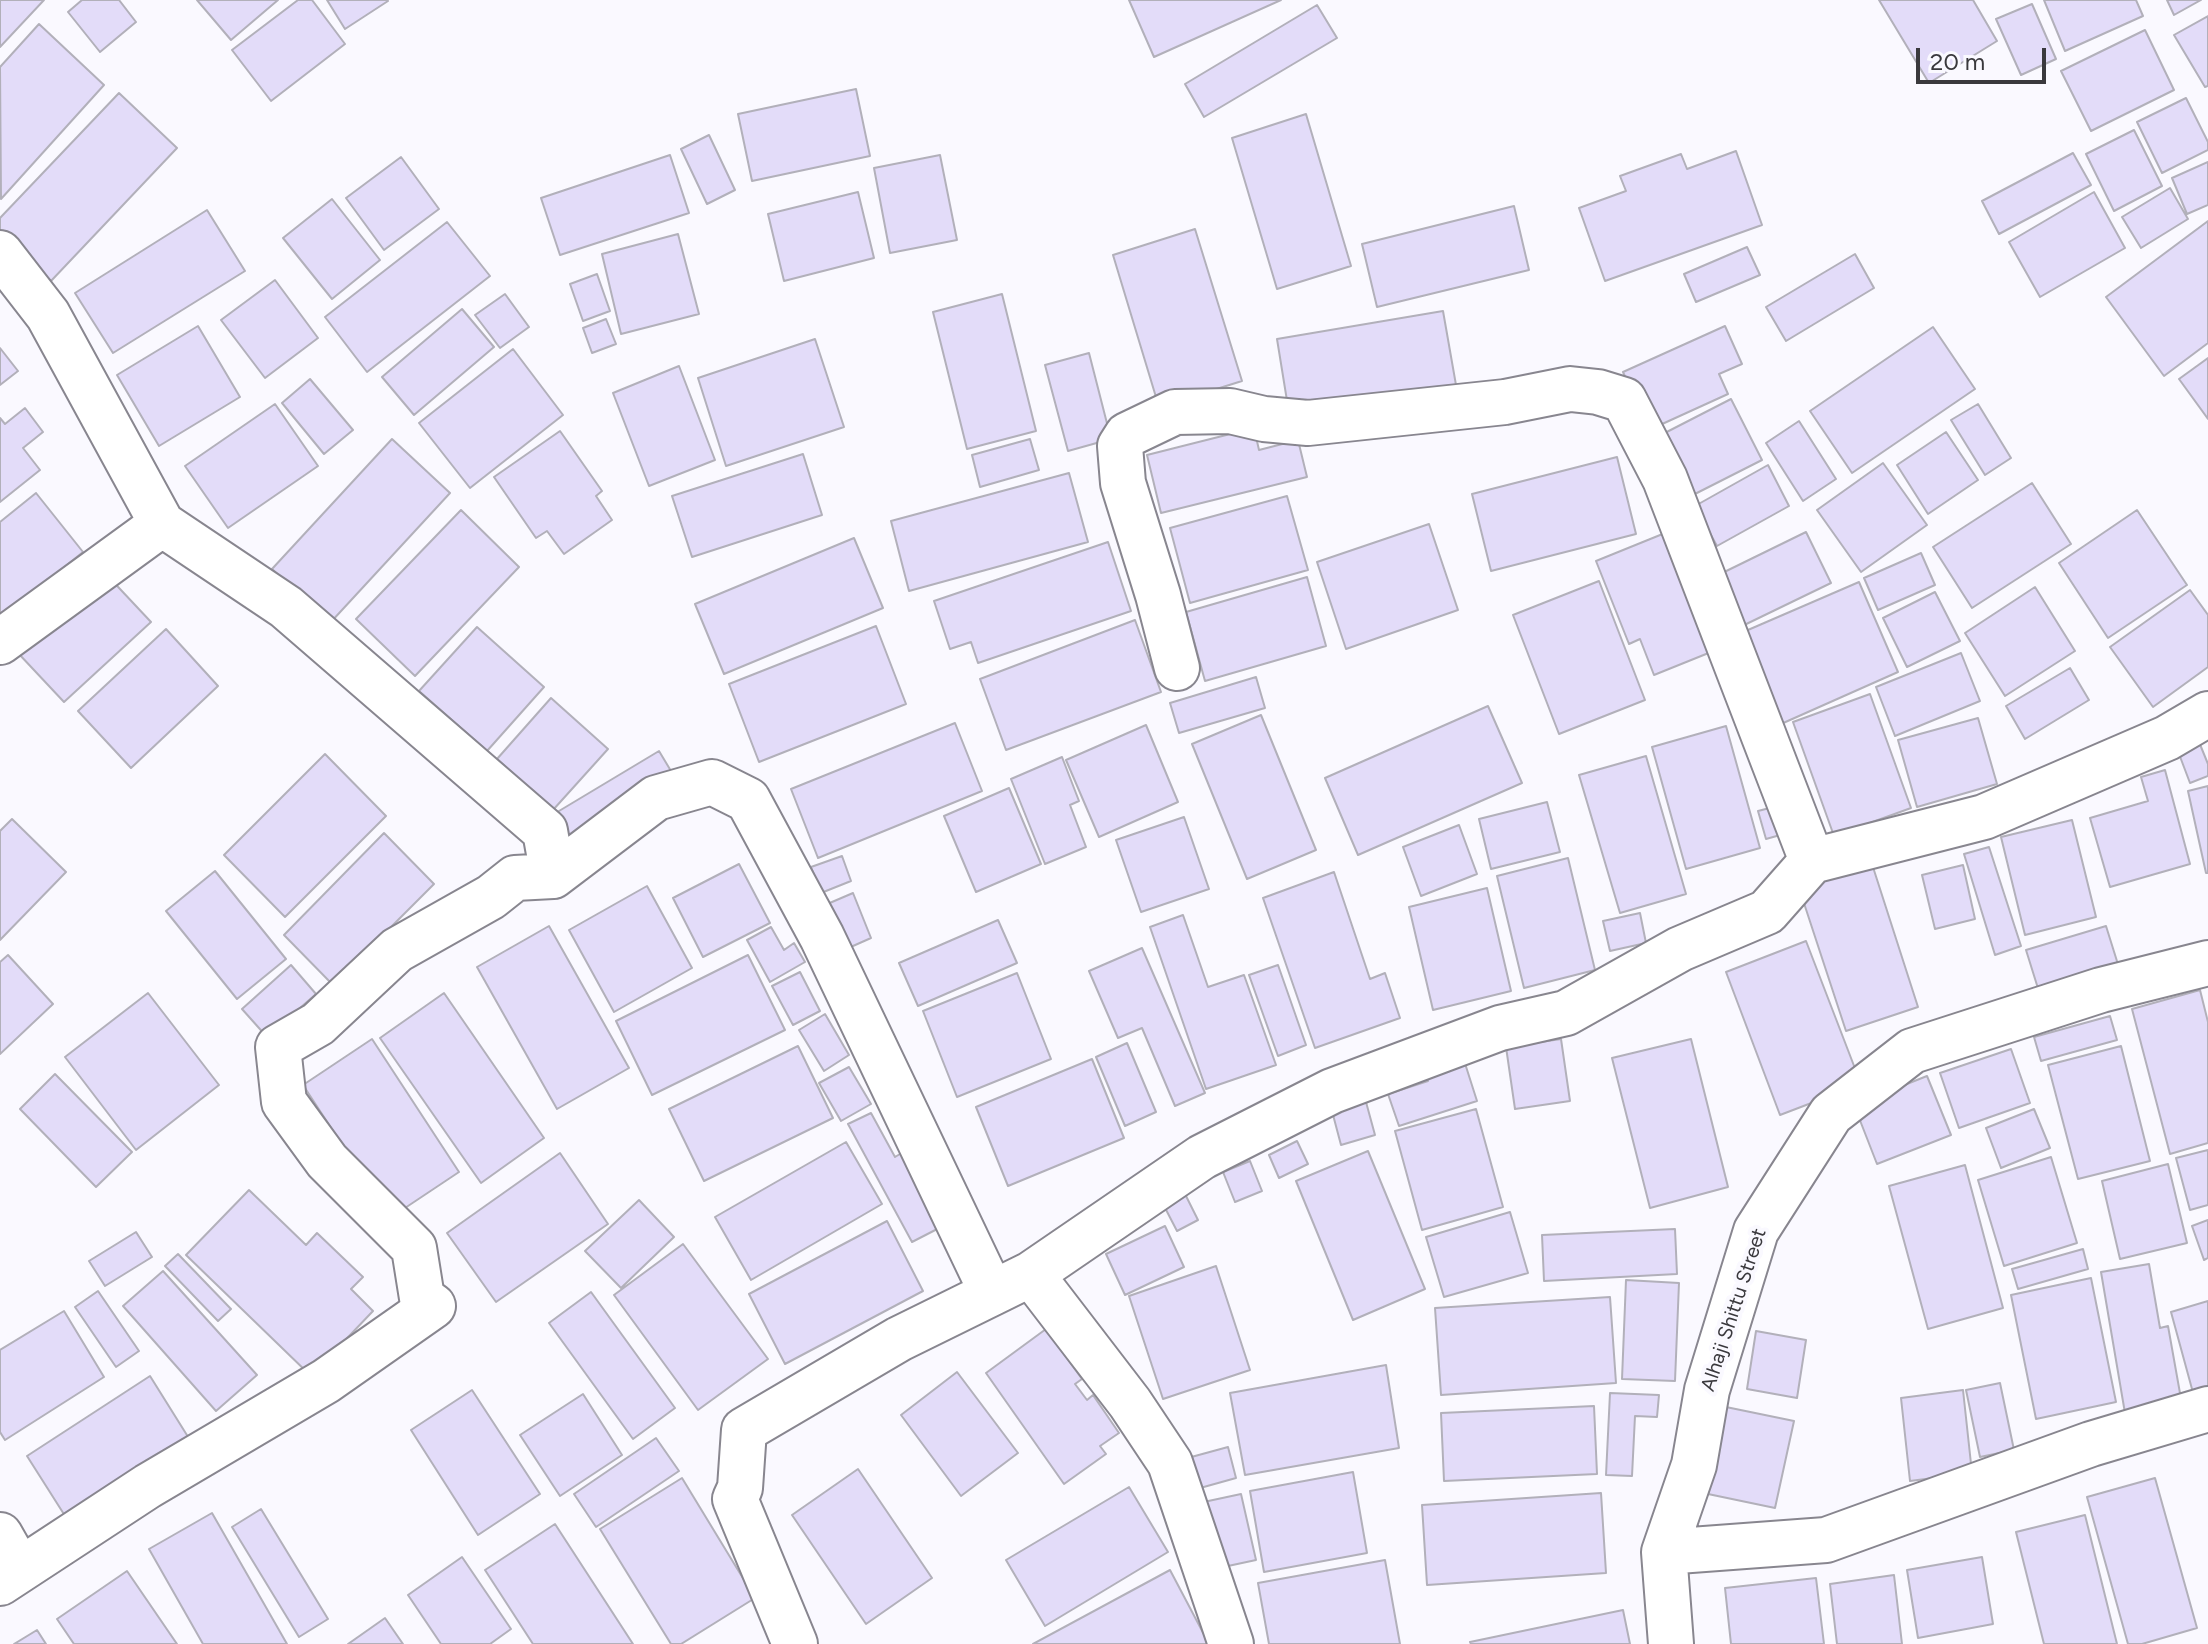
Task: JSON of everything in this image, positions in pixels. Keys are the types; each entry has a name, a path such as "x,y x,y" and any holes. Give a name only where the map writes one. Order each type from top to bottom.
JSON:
{"street":[{"path":"0,253 48,315 162,524 286,607 545,831 553,876"},
{"path":"1177,668 1123,483 1120,446 1127,435 1175,412 1230,411 1264,419 1308,423 1505,402 1570,389 1598,392 1624,400 1665,479 1812,861"},
{"path":"0,642 162,524"},
{"path":"795,1644 735,1499 740,1488 744,1430 899,1339 1012,1283 1202,1157 1332,1091 1500,1028 1566,1013 1680,949 1767,912 1812,861 1984,817 2167,738 2208,714"},
{"path":"7,1563 148,1486 326,1381 433,1306 422,1298 414,1248 327,1161 284,1102 278,1047 318,1024 397,950 491,897 515,878 553,876 656,798 712,782 748,800 1012,1283 1130,1403 1170,1463 1231,1644"},
{"name":"Alhaji Shittu Street","path":"1671,1644 1664,1552 1694,1465 1707,1390 1756,1231 1831,1114 1912,1051 2101,990 2208,963"},
{"path":"1664,1552 1826,1540 2091,1444 2208,1409"}],"building":[{"path":"0,0 44,0 0,47"},
{"path":"82,0 119,0 136,22 100,52 68,12"},
{"path":"197,0 278,0 231,40"},
{"path":"298,0 312,0 345,44 271,101 232,50"},
{"path":"327,0 387,0 388,1 345,29"},
{"path":"1129,0 1281,0 1154,57"},
{"path":"1879,0 1973,0 1997,41 1929,83"},
{"path":"2044,0 2136,0 2143,16 2065,51"},
{"path":"2167,0 2201,0 2174,15"},
{"path":"2032,4 2056,59 2021,75 1996,19"},
{"path":"1317,5 1337,38 1204,117 1185,84"},
{"path":"2208,16 2208,86 2205,87 2174,35"},
{"path":"39,24 104,85 1,199 0,67"},
{"path":"2145,30 2174,90 2091,131 2061,71"},
{"path":"856,89 870,156 752,181 738,114"},
{"path":"119,93 177,148 51,281 0,231 0,218"},
{"path":"2186,98 2208,142 2208,150 2162,173 2137,122"},
{"path":"1306,114 1351,266 1277,289 1232,138"},
{"path":"2134,130 2162,186 2114,211 2086,154"},
{"path":"709,135 735,190 707,204 681,149"},
{"path":"1736,151 1762,225 1605,281 1579,208 1626,191 1620,176 1681,154 1687,169"},
{"path":"2073,153 2091,185 1999,234 1982,201"},
{"path":"670,155 689,213 560,255 541,198"},
{"path":"940,155 957,240 890,253 874,168"},
{"path":"401,157 439,209 384,250 346,198"},
{"path":"2208,162 2208,205 2187,214 2172,178"},
{"path":"2170,188 2188,219 2141,248 2122,217"},
{"path":"858,192 874,258 784,281 768,214"},
{"path":"2094,192 2125,248 2040,297 2009,242"},
{"path":"332,199 380,260 332,299 283,238"},
{"path":"1514,206 1529,270 1377,307 1362,244"},
{"path":"207,210 245,271 113,353 75,293"},
{"path":"2208,221 2208,343 2164,376 2106,297"},
{"path":"447,222 490,276 367,372 325,317"},
{"path":"1195,229 1242,381 1159,407 1113,255"},
{"path":"678,234 699,314 621,334 602,254"},
{"path":"1747,247 1760,275 1696,302 1684,274"},
{"path":"1855,254 1874,288 1786,341 1766,307"},
{"path":"597,274 610,311 583,321 570,284"},
{"path":"275,280 318,338 265,378 221,320"},
{"path":"505,294 529,327 500,348 475,315"},
{"path":"1002,294 1036,431 967,449 933,312"},
{"path":"462,309 494,347 414,415 382,377"},
{"path":"1443,311 1456,385 1289,413 1277,339"},
{"path":"606,319 616,344 592,353 583,328"},
{"path":"198,326 240,397 159,446 117,375"},
{"path":"1725,326 1742,364 1719,374 1728,394 1649,430 1623,372"},
{"path":"1933,327 1975,389 1852,473 1810,411"},
{"path":"815,339 844,427 726,466 698,378"},
{"path":"0,348 18,371 0,385"},
{"path":"513,349 563,415 470,488 419,423"},
{"path":"1089,353 1111,439 1068,451 1045,365"},
{"path":"2208,358 2208,419 2179,379"},
{"path":"679,366 715,460 649,486 613,393"},
{"path":"310,379 353,430 324,454 282,403"},
{"path":"1731,399 1762,460 1687,498 1657,437"},
{"path":"275,404 318,466 228,528 185,466"},
{"path":"1978,404 2011,458 1985,475 1951,420"},
{"path":"25,408 43,432 23,448 40,470 0,502 0,418 5,424"},
{"path":"1799,421 1836,479 1803,501 1766,443"},
{"path":"1254,428 1259,450 1298,440 1307,477 1161,513 1147,455"},
{"path":"560,431 602,491 596,496 612,520 564,554 547,531 536,538 494,477"},
{"path":"1946,432 1978,480 1928,514 1897,465"},
{"path":"392,439 450,493 330,623 272,569"},
{"path":"1030,439 1039,470 980,487 972,455"},
{"path":"803,454 822,515 692,557 672,496"},
{"path":"1617,457 1636,534 1491,571 1472,494"},
{"path":"1883,463 1927,525 1861,572 1817,510"},
{"path":"1768,465 1789,506 1717,546 1695,506"},
{"path":"1069,473 1088,542 909,591 891,521"},
{"path":"2032,483 2071,544 1972,608 1933,547"},
{"path":"36,493 83,552 0,619 0,522"},
{"path":"1287,496 1308,570 1190,603 1170,528"},
{"path":"461,510 519,567 415,676 356,619"},
{"path":"2137,510 2187,585 2108,638 2059,563"},
{"path":"1429,524 1458,610 1346,649 1317,562"},
{"path":"1670,531 1716,650 1654,675 1640,639 1629,644 1596,561"},
{"path":"1806,532 1831,583 1736,629 1712,578"},
{"path":"854,538 883,608 724,674 695,604"},
{"path":"1108,542 1131,611 978,663 971,642 950,649 934,601"},
{"path":"1921,553 1935,585 1878,610 1864,578"},
{"path":"105,573 151,622 64,702 18,653"},
{"path":"1307,577 1326,646 1205,681 1186,612"},
{"path":"1599,581 1645,700 1559,734 1513,615"},
{"path":"1859,582 1898,672 1781,724 1741,633"},
{"path":"2035,587 2075,651 2005,696 1965,633"},
{"path":"2190,590 2208,615 2208,667 2153,707 2110,647"},
{"path":"1935,592 1960,641 1907,667 1883,618"},
{"path":"1135,620 1161,692 1006,750 980,679"},
{"path":"876,626 906,704 759,762 729,684"},
{"path":"477,627 544,687 487,751 419,691"},
{"path":"166,629 218,686 131,768 78,711"},
{"path":"1961,653 1980,701 1895,736 1876,687"},
{"path":"2070,668 2089,700 2025,739 2006,706"},
{"path":"1256,677 1265,708 1179,733 1170,703"},
{"path":"1870,694 1911,808 1834,836 1793,722"},
{"path":"551,698 608,749 553,810 497,759"},
{"path":"1488,706 1522,783 1358,855 1325,778"},
{"path":"1261,715 1316,850 1247,879 1192,744"},
{"path":"1978,718 1997,784 1917,807 1898,740"},
{"path":"955,723 982,791 818,858 791,789"},
{"path":"1146,725 1178,802 1099,837 1066,760"},
{"path":"1726,726 1760,848 1686,869 1652,747"},
{"path":"2197,737 2208,764 2208,776 2190,783 2176,746"},
{"path":"659,751 677,781 567,847 549,817"},
{"path":"325,754 386,816 285,917 224,855"},
{"path":"1646,756 1686,894 1620,913 1579,775"},
{"path":"1062,757 1079,801 1070,805 1086,847 1045,864 1011,779"},
{"path":"2165,770 2190,864 2110,887 2090,818 2148,801 2141,777"},
{"path":"2208,786 2208,873 2206,873 2188,791"},
{"path":"1009,788 1041,864 976,892 944,816"},
{"path":"1547,802 1560,852 1491,869 1479,819"},
{"path":"1785,804 1791,832 1766,839 1758,811"},
{"path":"1184,817 1209,889 1141,912 1116,840"},
{"path":"12,819 66,872 0,940 0,831"},
{"path":"2072,820 2096,917 2025,935 2001,837"},
{"path":"1459,825 1477,874 1421,896 1403,847"},
{"path":"384,833 434,884 333,985 284,935"},
{"path":"1989,847 2021,946 1995,955 1964,854"},
{"path":"842,856 851,881 821,893 811,867"},
{"path":"1568,858 1595,970 1524,988 1497,876"},
{"path":"739,864 770,923 703,957 673,898"},
{"path":"1872,864 1918,1007 1846,1031 1799,888"},
{"path":"1963,865 1975,919 1935,929 1922,875"},
{"path":"215,871 286,959 237,999 166,911"},
{"path":"1334,872 1370,979 1385,973 1400,1018 1315,1048 1263,898"},
{"path":"647,886 692,968 614,1012 569,930"},
{"path":"1487,888 1511,991 1433,1010 1409,907"},
{"path":"853,893 871,938 844,950 825,905"},
{"path":"1640,913 1646,943 1610,951 1603,921"},
{"path":"1183,915 1208,987 1244,975 1276,1065 1206,1089 1150,927"},
{"path":"998,920 1017,963 918,1006 899,963"},
{"path":"549,926 629,1068 557,1109 477,967"},
{"path":"2106,926 2121,974 2041,998 2026,950"},
{"path":"771,927 784,950 794,943 805,962 770,982 747,940"},
{"path":"1806,941 1861,1084 1780,1115 1726,972"},
{"path":"1142,948 1205,1093 1175,1106 1142,1028 1118,1038 1089,971"},
{"path":"8,955 53,1004 0,1054 0,962"},
{"path":"748,955 785,1030 652,1095 616,1021"},
{"path":"291,965 316,994 267,1037 242,1009"},
{"path":"1278,965 1306,1045 1278,1056 1249,975"},
{"path":"800,972 820,1011 793,1025 772,986"},
{"path":"1017,973 1051,1059 957,1097 923,1011"},
{"path":"2200,990 2208,1022 2208,1143 2170,1154 2132,1009"},
{"path":"148,993 219,1085 136,1150 65,1057"},
{"path":"444,993 544,1138 481,1183 380,1038"},
{"path":"825,1014 849,1055 824,1071 799,1030"},
{"path":"2110,1016 2117,1040 2041,1061 2034,1037"},
{"path":"372,1039 459,1172 390,1218 303,1085"},
{"path":"1561,1039 1570,1101 1515,1109 1506,1047"},
{"path":"1691,1039 1728,1187 1650,1208 1612,1058"},
{"path":"1127,1043 1156,1112 1125,1126 1096,1057"},
{"path":"798,1046 833,1118 704,1181 669,1109"},
{"path":"2121,1046 2150,1161 2078,1179 2048,1065"},
{"path":"2011,1049 2030,1103 1959,1128 1940,1073"},
{"path":"1462,1054 1477,1101 1399,1126 1388,1094 1428,1081 1423,1067"},
{"path":"1092,1059 1124,1138 1008,1186 976,1107"},
{"path":"849,1067 871,1104 841,1121 819,1083"},
{"path":"55,1074 132,1152 96,1187 20,1109"},
{"path":"1927,1076 1951,1135 1877,1164 1854,1105"},
{"path":"1366,1102 1375,1135 1341,1145 1332,1111"},
{"path":"1476,1109 1503,1207 1422,1230 1395,1131"},
{"path":"2034,1109 2050,1148 2001,1168 1986,1128"},
{"path":"871,1113 895,1157 905,1151 945,1225 912,1242 848,1124"},
{"path":"1297,1141 1308,1164 1279,1178 1269,1155"},
{"path":"846,1142 882,1204 751,1280 715,1217"},
{"path":"2208,1150 2208,1205 2190,1210 2176,1158"},
{"path":"1368,1151 1425,1289 1353,1320 1296,1181"},
{"path":"560,1153 608,1224 496,1302 447,1233"},
{"path":"2051,1157 2077,1243 2004,1266 1978,1180"},
{"path":"1250,1161 1262,1191 1235,1202 1223,1172"},
{"path":"2168,1164 2187,1243 2120,1259 2102,1181"},
{"path":"1965,1165 2003,1308 1928,1329 1889,1186"},
{"path":"249,1190 306,1245 317,1233 363,1277 351,1289 373,1311 311,1376 186,1255"},
{"path":"1184,1192 1198,1220 1177,1231 1162,1202"},
{"path":"639,1200 674,1237 621,1288 585,1251"},
{"path":"1510,1212 1528,1273 1444,1297 1426,1237"},
{"path":"2208,1220 2208,1258 2204,1260 2192,1226"},
{"path":"887,1221 923,1291 785,1364 749,1294"},
{"path":"1165,1226 1184,1267 1125,1295 1106,1254"},
{"path":"1675,1229 1677,1274 1544,1281 1542,1235"},
{"path":"136,1232 152,1257 105,1286 89,1261"},
{"path":"683,1244 768,1359 698,1410 614,1295"},
{"path":"2083,1249 2088,1269 2018,1289 2012,1269"},
{"path":"178,1254 231,1309 218,1321 165,1266"},
{"path":"2149,1264 2160,1328 2168,1326 2183,1410 2126,1419 2101,1272"},
{"path":"1216,1266 1250,1370 1163,1399 1129,1296"},
{"path":"163,1271 257,1375 216,1411 123,1306"},
{"path":"2091,1278 2116,1402 2036,1419 2011,1295"},
{"path":"1626,1280 1679,1283 1675,1381 1622,1379"},
{"path":"98,1291 139,1351 116,1367 75,1307"},
{"path":"591,1292 675,1408 633,1439 549,1323"},
{"path":"1610,1297 1616,1383 1441,1395 1435,1308"},
{"path":"2208,1301 2208,1396 2195,1400 2171,1312"},
{"path":"64,1311 104,1377 5,1440 0,1432 0,1350"},
{"path":"1046,1329 1082,1379 1075,1384 1087,1400 1093,1395 1119,1433 1100,1446 1106,1454 1064,1484 986,1373"},
{"path":"1756,1331 1806,1340 1797,1398 1747,1389"},
{"path":"1386,1365 1399,1448 1245,1475 1230,1393"},
{"path":"957,1372 1018,1453 961,1496 901,1415"},
{"path":"150,1376 190,1440 67,1519 27,1456"},
{"path":"2000,1383 2014,1450 1980,1457 1966,1390"},
{"path":"472,1390 540,1494 478,1535 411,1430"},
{"path":"1963,1390 1972,1473 1910,1481 1901,1398"},
{"path":"1610,1393 1659,1395 1657,1417 1635,1416 1632,1476 1606,1475"},
{"path":"583,1394 622,1455 560,1496 520,1435"},
{"path":"1594,1406 1597,1474 1444,1481 1441,1413"},
{"path":"1726,1407 1794,1421 1775,1508 1708,1494"},
{"path":"656,1438 679,1471 596,1527 574,1494"},
{"path":"1228,1447 1236,1478 1193,1490 1184,1459"},
{"path":"858,1469 932,1578 866,1624 792,1515"},
{"path":"1353,1472 1367,1553 1264,1572 1250,1491"},
{"path":"682,1478 755,1598 681,1644 671,1644 600,1529"},
{"path":"2155,1478 2197,1628 2142,1644 2128,1644 2087,1497"},
{"path":"1129,1487 1168,1552 1045,1626 1006,1560"},
{"path":"1601,1493 1606,1573 1427,1585 1422,1505"},
{"path":"1241,1494 1256,1560 1214,1569 1199,1503"},
{"path":"261,1509 328,1619 299,1637 232,1527"},
{"path":"212,1513 287,1644 203,1644 149,1549"},
{"path":"2085,1515 2117,1644 2044,1644 2016,1532"},
{"path":"555,1524 633,1644 533,1644 485,1570"},
{"path":"462,1557 511,1629 490,1644 441,1644 408,1595"},
{"path":"1982,1557 1993,1624 1918,1638 1907,1570"},
{"path":"1385,1560 1400,1644 1269,1644 1258,1583"},
{"path":"1170,1570 1209,1644 1033,1644"},
{"path":"127,1571 177,1644 74,1644 57,1619"},
{"path":"1894,1575 1902,1644 1837,1644 1830,1584"},
{"path":"1816,1578 1824,1644 1731,1644 1725,1588"},
{"path":"1623,1610 1630,1644 1470,1642"},
{"path":"385,1618 403,1644 348,1644"},
{"path":"37,1630 46,1644 14,1644"}]}
